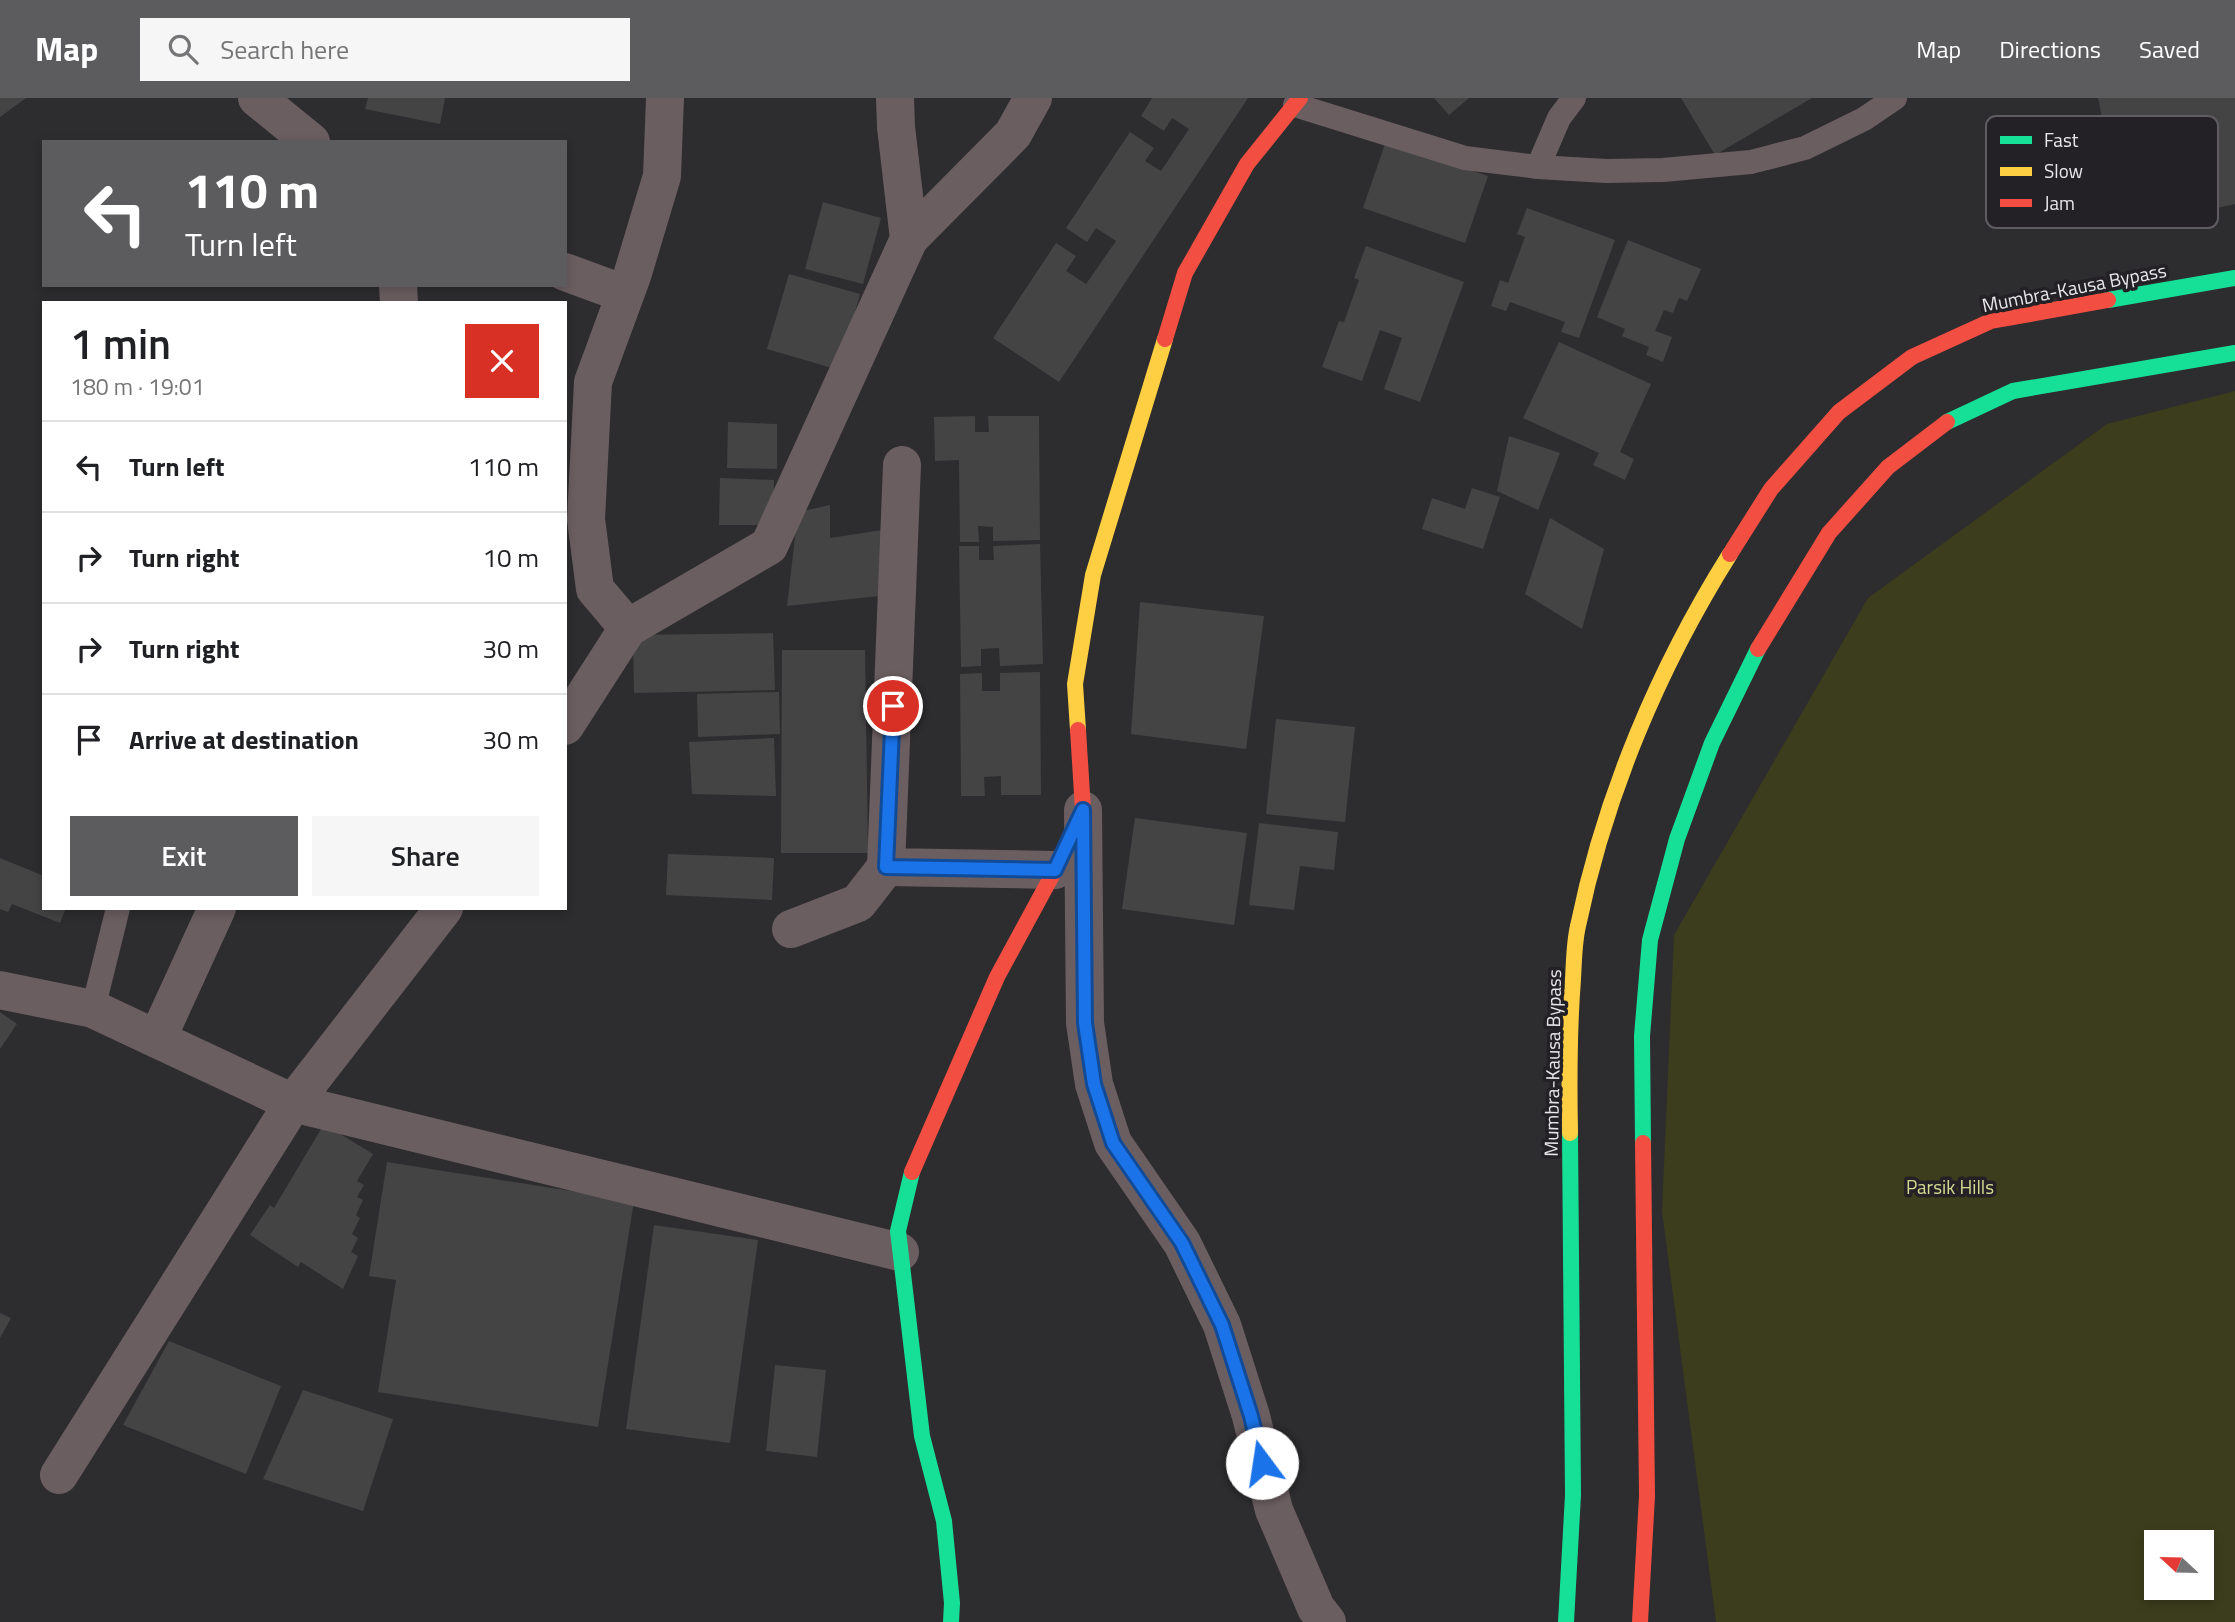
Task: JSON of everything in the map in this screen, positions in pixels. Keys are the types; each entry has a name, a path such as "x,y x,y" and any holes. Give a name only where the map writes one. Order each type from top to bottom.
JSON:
{"main road":[{"path":"951,1622 952,1603 944,1521 922,1436 898,1231 913,1167 997,977 1055,870 1083,810 1075,684 1093,575 1185,273 1247,164 1297,101"},
{"name":"Mumbra-Kausa Bypass","path":"1566,1622 1573,1495 1569,1033 1577,928 1607,817 1640,727 1696,608 1771,489 1839,412 1912,357 1991,321 2235,278"},
{"path":"1640,1622 1647,1496 1643,1035 1650,940 1677,839 1712,743 1760,644 1829,533 1888,467 1950,420 2013,391 2235,353"}],"street":[{"path":"257,98 309,140"},
{"path":"628,628 580,584 593,382 625,295 662,176 665,98"},
{"path":"895,98 909,239"},
{"path":"567,723 628,628 769,546 909,239 1013,134 1033,98"},
{"path":"567,273 625,295"},
{"path":"792,929 858,903 886,867 902,465"},
{"path":"1083,810 1085,1023 1094,1084 1113,1143 1182,1243 1222,1325 1251,1416 1274,1510 1317,1608 1327,1622"},
{"path":"886,867 1055,870"},
{"path":"157,1039 216,910"},
{"path":"59,1475 293,1103 442,910"},
{"path":"0,990 93,1009 293,1103 900,1252"}],"lane":[{"path":"1538,167 1559,118 1574,98"},
{"path":"1297,101 1465,158 1538,167 1606,171 1751,162 1805,148 1864,119 1895,98"},
{"path":"93,1009 118,910"}],"green space":[{"name":"Parsik Hills","path":"2235,391 2235,1622 1716,1622 1662,1211 1674,935 1868,598 2107,424"}],"building":[{"path":"0,98 26,98 0,117"},
{"path":"368,98 445,98 440,124 365,109"},
{"path":"1152,98 1248,98 1059,382 993,338 1056,243 1076,256 1066,271 1086,284 1116,241 1096,228 1087,242 1066,228 1130,132 1154,148 1145,161 1161,171 1189,129 1172,118 1164,131 1141,116"},
{"path":"1434,98 1469,98 1449,115"},
{"path":"1681,98 1812,98 1715,155"},
{"path":"2098,98 2235,98 2235,204 2218,208 2218,116 2102,116"},
{"path":"1386,141 1488,176 1465,243 1363,208"},
{"path":"823,202 881,218 863,284 805,269"},
{"path":"1527,208 1615,240 1579,338 1561,332 1565,322 1510,302 1506,311 1491,306 1500,280 1508,283 1525,237 1517,234"},
{"path":"1628,240 1701,269 1687,301 1679,298 1673,313 1664,310 1655,331 1672,337 1663,362 1646,355 1649,347 1622,336 1625,329 1597,317"},
{"path":"1366,246 1464,282 1420,402 1384,389 1402,338 1380,330 1362,381 1322,367 1339,321 1344,322 1359,280 1354,278"},
{"path":"789,274 860,294 839,370 767,349"},
{"path":"1559,342 1651,384 1620,452 1634,459 1625,480 1593,465 1599,453 1523,418"},
{"path":"975,416 975,432 989,432 988,416 1039,416 1040,540 993,541 993,527 978,526 979,542 960,542 959,460 935,461 934,417"},
{"path":"728,422 777,424 777,469 727,468"},
{"path":"1509,436 1560,453 1538,510 1497,491"},
{"path":"720,478 774,480 773,525 719,525"},
{"path":"1472,488 1500,497 1483,549 1422,529 1432,498 1465,509"},
{"path":"830,505 830,538 882,530 888,595 787,606 798,512"},
{"path":"1550,518 1604,549 1582,629 1525,594"},
{"path":"1040,544 1043,664 1000,666 999,648 981,649 981,666 961,667 959,546 979,546 979,560 994,560 993,546"},
{"path":"1140,602 1264,616 1246,749 1131,734"},
{"path":"773,633 775,690 634,693 633,635"},
{"path":"782,650 865,650 868,853 781,853"},
{"path":"1040,672 1041,795 1001,795 1001,776 984,777 985,796 961,796 960,674 982,673 982,691 1000,691 1000,673"},
{"path":"779,692 780,734 698,737 697,694"},
{"path":"1276,719 1355,727 1345,822 1266,814"},
{"path":"774,738 776,796 692,794 689,742"},
{"path":"1135,818 1247,833 1234,925 1122,909"},
{"path":"1259,823 1338,832 1334,870 1300,866 1294,910 1249,905"},
{"path":"668,854 774,858 772,900 666,895"},
{"path":"0,858 42,875 42,910 65,910 60,923 12,904 8,912 0,909"},
{"path":"0,1012 17,1024 0,1049"},
{"path":"324,1124 373,1154 357,1181 364,1185 357,1197 363,1200 356,1215 360,1218 352,1234 358,1238 351,1252 358,1256 343,1289 301,1262 298,1267 250,1235 270,1205 274,1208"},
{"path":"387,1162 634,1201 598,1427 378,1392 396,1280 369,1276"},
{"path":"654,1225 758,1240 730,1443 626,1429"},
{"path":"0,1313 11,1318 0,1338"},
{"path":"169,1341 281,1386 246,1474 123,1425"},
{"path":"775,1365 826,1370 817,1457 766,1451"},
{"path":"303,1390 393,1419 363,1511 263,1479"}],"traffic: fast":[{"path":"2108,300 2235,278"},
{"path":"1947,422 2013,391 2235,353"},
{"path":"1643,1143 1642,1036 1650,940 1677,839 1712,743 1758,649"},
{"path":"1566,1622 1573,1495 1570,1133"},
{"path":"912,1172 898,1231 922,1436 944,1521 952,1603 951,1622"}],"traffic: slow":[{"path":"1078,730 1075,684 1093,575 1165,339"},
{"path":"1570,1133 1569,1075 1574,952 1589,877 1619,781 1658,687 1680,641 1730,554"}],"traffic: jam":[{"path":"1165,339 1185,273 1247,164 1300,98"},
{"path":"1730,554 1771,489 1839,412 1912,357 1991,321 2108,300"},
{"path":"1758,649 1829,533 1888,467 1947,422"},
{"path":"912,1172 997,977 1055,870 1083,810 1078,730"},
{"path":"1640,1622 1647,1496 1643,1143"}],"route":[{"path":"893,706 886,867 1055,870 1083,810 1085,1023 1094,1084 1113,1143 1182,1243 1222,1325 1251,1416 1262,1463"}]}
